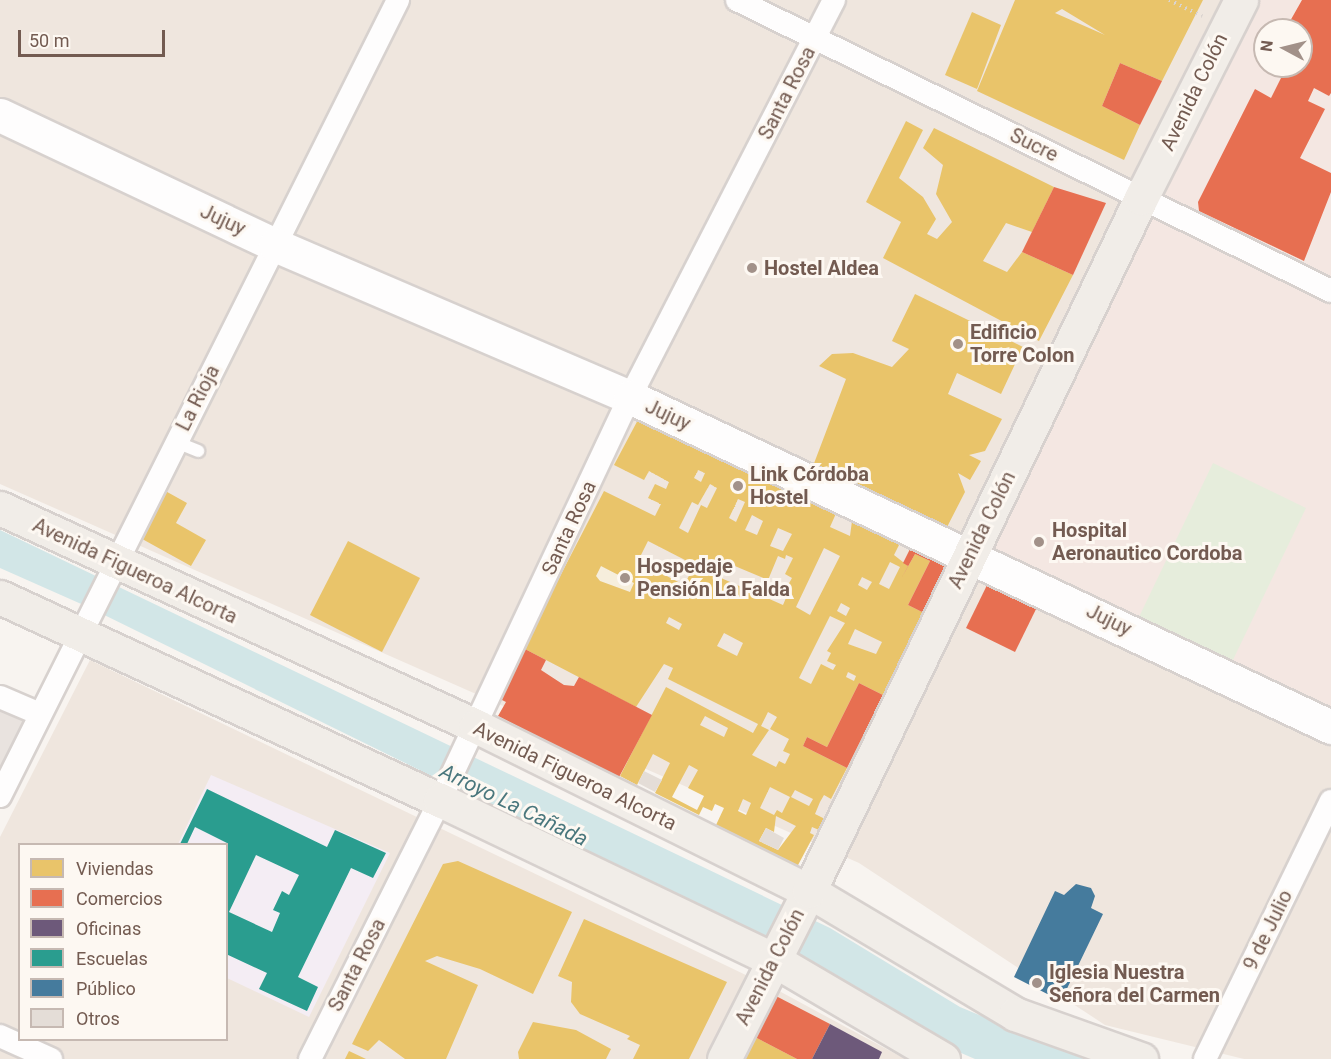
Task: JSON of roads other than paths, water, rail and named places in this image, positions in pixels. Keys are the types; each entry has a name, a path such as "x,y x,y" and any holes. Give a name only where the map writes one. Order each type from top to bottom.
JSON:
{"main road":[{"name":"Avenida Colón","path":"724,1059 809,891 1141,198 1240,0"},
{"name":"Avenida Figueroa Alcorta","path":"0,508 476,726 809,891 1015,1014 1141,1059"},
{"path":"0,597 440,800 774,960 943,1059"}],"street":[{"name":"La Rioja","path":"0,796 114,562 275,245 355,63 398,0"},
{"name":"Sucre","path":"737,0 1331,291"},
{"name":"Santa Rosa","path":"310,1059 476,726 630,398 834,0"},
{"name":"Jujuy","path":"0,115 275,245 630,398 970,554 1331,727"},
{"path":"0,697 40,714"},
{"name":"9 de Julio","path":"1205,1059 1331,801"},
{"path":"0,1036 51,1059"}],"lane":[{"path":"176,442 198,451"}],"water":[{"name":"Arroyo La Cañada","path":"0,530 830,928 960,1007 1084,1059 975,1059 945,1046 818,966 88,607 0,568"}],"place":[{"name":"Hostel Aldea","path":"752,268"},
{"name":"Edificio Torre Colon","path":"958,344"},
{"name":"Link Córdoba Hostel","path":"738,486"},
{"name":"Hospital Aeronautico Cordoba","path":"1039,542"},
{"name":"Hospedaje Pensión La Falda","path":"625,578"},
{"name":"Iglesia Nuestra Señora del Carmen","path":"1037,983"}]}
